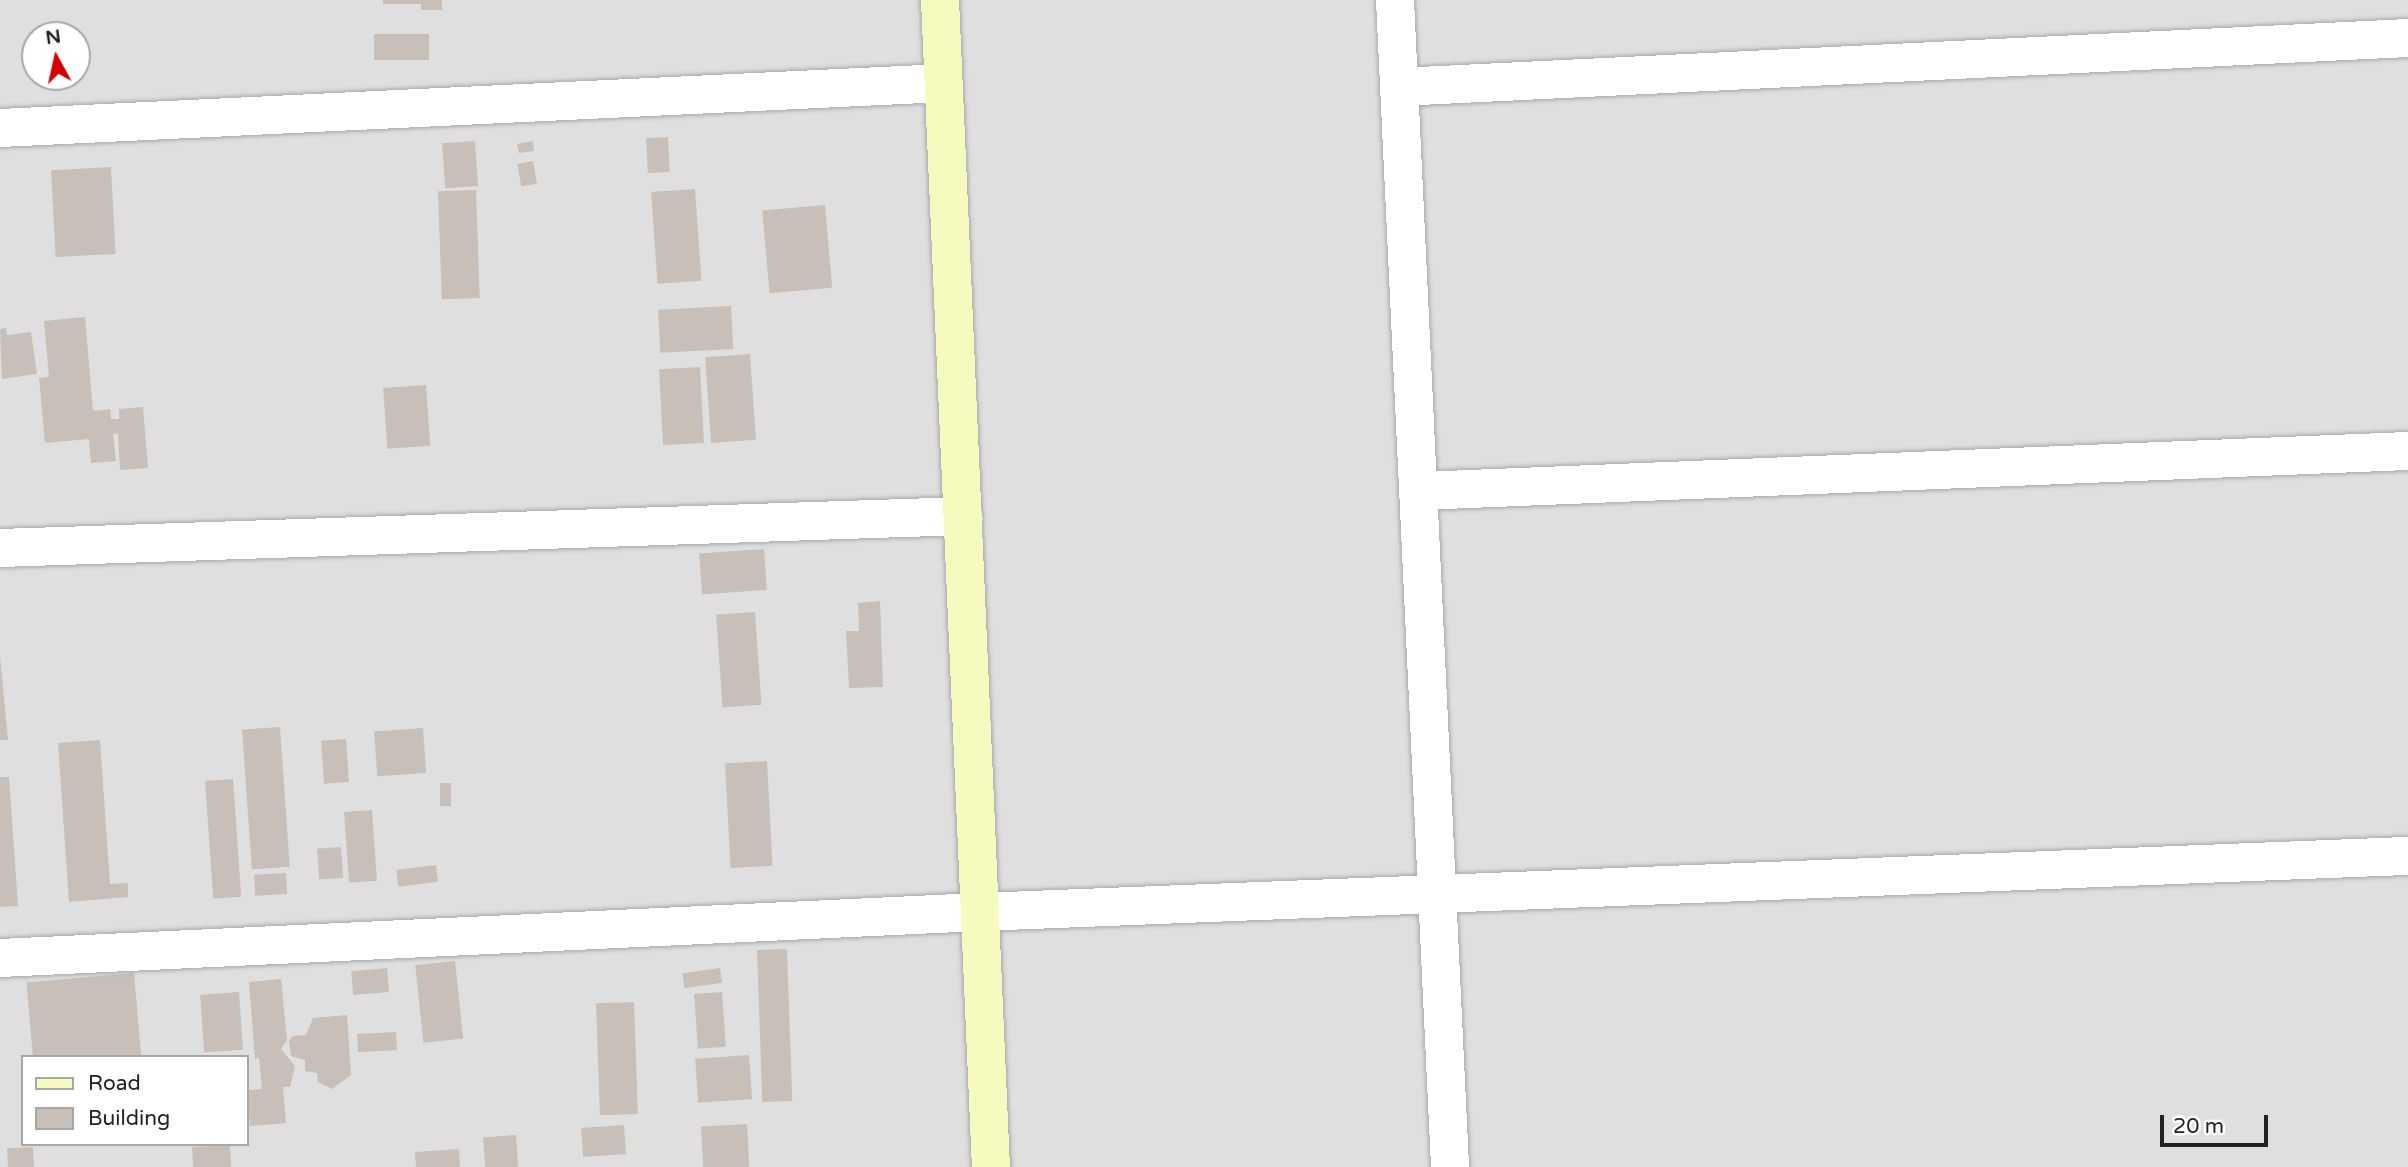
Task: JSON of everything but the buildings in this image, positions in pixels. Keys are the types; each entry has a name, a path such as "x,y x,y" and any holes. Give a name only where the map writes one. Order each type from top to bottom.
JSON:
{"street":[{"path":"940,0 991,1167"},
{"path":"1395,0 1450,1167"},
{"path":"1399,87 2408,38"},
{"path":"0,128 943,83"},
{"path":"1420,491 2408,451"},
{"path":"0,548 963,516"},
{"path":"0,958 980,912 2408,856"}],"shaded area":[{"path":"0,0 2408,0 2408,1167 0,1167"}]}
